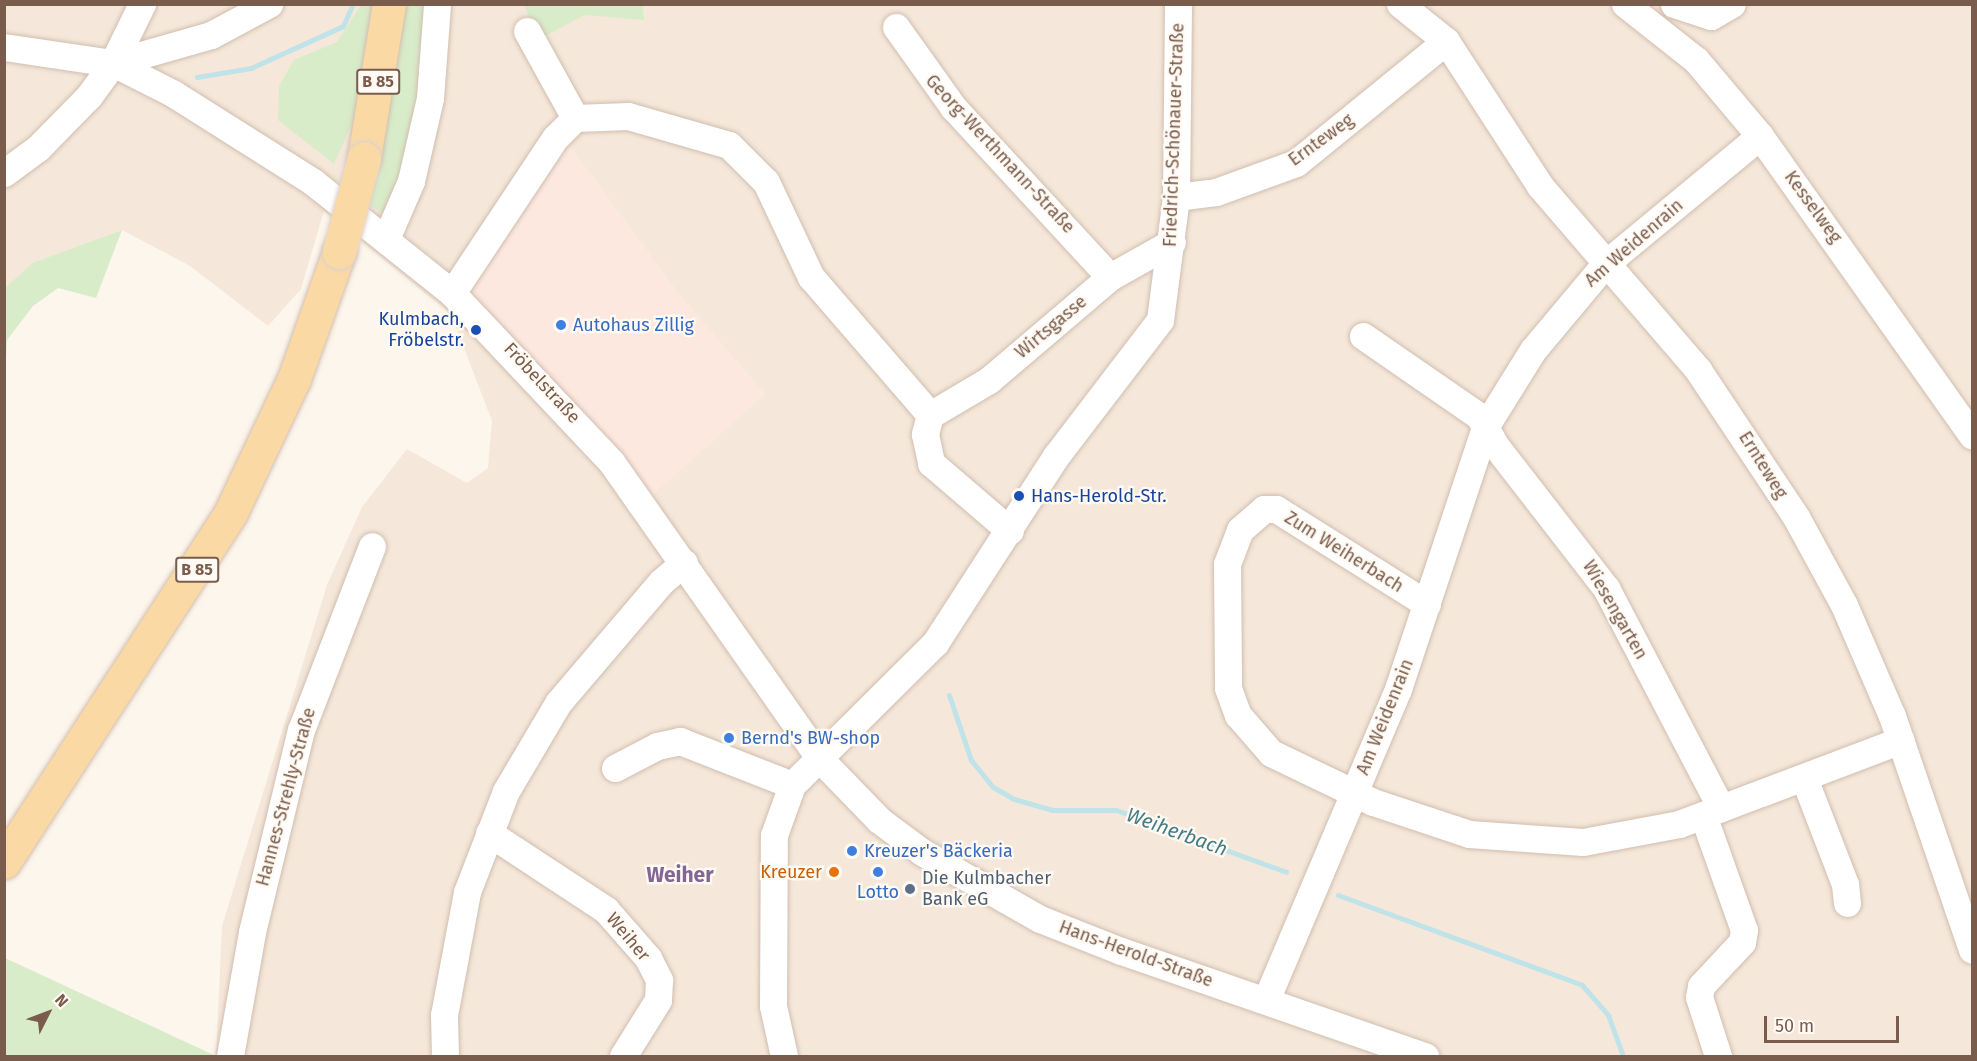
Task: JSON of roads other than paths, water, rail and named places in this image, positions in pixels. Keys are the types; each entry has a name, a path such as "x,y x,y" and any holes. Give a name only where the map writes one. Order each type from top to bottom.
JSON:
{"main road":[{"name":"B 85","path":"4,862 231,512 294,379 339,252 364,158 389,4"}],"street":[{"path":"4,173 39,148 113,63 142,4"},
{"path":"4,47 113,63 211,35 269,4"},
{"path":"386,239 411,181 430,98 437,4"},
{"name":"Friedrich-Schönauer-Straße","path":"792,785 935,644 1010,531 1056,456 1160,321 1176,197 1178,4"},
{"name":"Ernteweg","path":"1400,4 1446,41 1527,168 1605,264 1698,370 1778,488 1844,605 1901,740 1972,950"},
{"name":"Kesselweg","path":"1625,4 1696,60 1760,136 1972,435"},
{"path":"1674,4 1711,16 1732,4"},
{"name":"Georg-Werthmann-Straße","path":"896,27 953,107 1110,277"},
{"path":"527,31 574,118"},
{"name":"Ernteweg","path":"1176,197 1216,192 1296,163 1446,41"},
{"name":"Fröbelstraße","path":"113,63 174,94 313,182 452,292 589,434 684,563 819,758"},
{"path":"452,292 555,138 574,118 628,116 740,152 770,190 811,278 930,415 925,434 931,463 1010,531"},
{"name":"Am Weidenrain","path":"1266,1000 1354,793 1427,604 1485,427 1533,350 1605,264 1760,136"},
{"name":"Wirtsgasse","path":"930,415 989,380 1110,277 1172,242"},
{"path":"1363,336 1468,403 1485,427"},
{"name":"Wiesengarten","path":"1485,427 1606,588 1712,811 1744,930 1742,942 1712,972 1700,997 1718,1056"},
{"name":"Zum Weiherbach","path":"1354,793 1271,753 1238,715 1228,688 1229,549 1252,517 1276,509 1427,604"},
{"name":"Hannes-Strehly-Straße","path":"230,1056 252,932 298,741 372,546"},
{"path":"445,1056 452,962 467,892 506,791 558,703 661,582 684,563"},
{"path":"1354,793 1469,834 1513,839 1623,837 1712,811 1901,740"},
{"path":"615,768 657,746 680,741 792,785 774,835 773,1006 784,1056"},
{"name":"Hans-Herold-Straße","path":"819,758 879,820 972,885 1121,951 1425,1056"},
{"path":"1804,778 1845,884 1847,903"},
{"name":"Weiher","path":"489,833 606,910 648,958 659,980 658,1000 624,1056"}],"waterway":[{"path":"197,77 251,68 343,26 353,4"},
{"name":"Weiherbach","path":"949,695 971,760 993,787 1014,799 1052,810 1116,810 1286,872"},
{"name":"Weiherbach","path":"1338,895 1582,985 1608,1015 1623,1056"}],"place":[{"name":"Autohaus Zillig","path":"561,325"},
{"name":"Kulmbach, Fröbelstr.","path":"476,330"},
{"name":"Hans-Herold-Str.","path":"1019,496"},
{"name":"Bernd's BW-shop","path":"729,738"},
{"name":"Kreuzer's Bäckeria","path":"852,851"},
{"name":"Kreuzer","path":"834,872"},
{"name":"Lotto","path":"878,872"},
{"name":"Die Kulmbacher Bank eG","path":"910,889"}],"district":[{"name":"Weiher","path":"680,875"}]}
